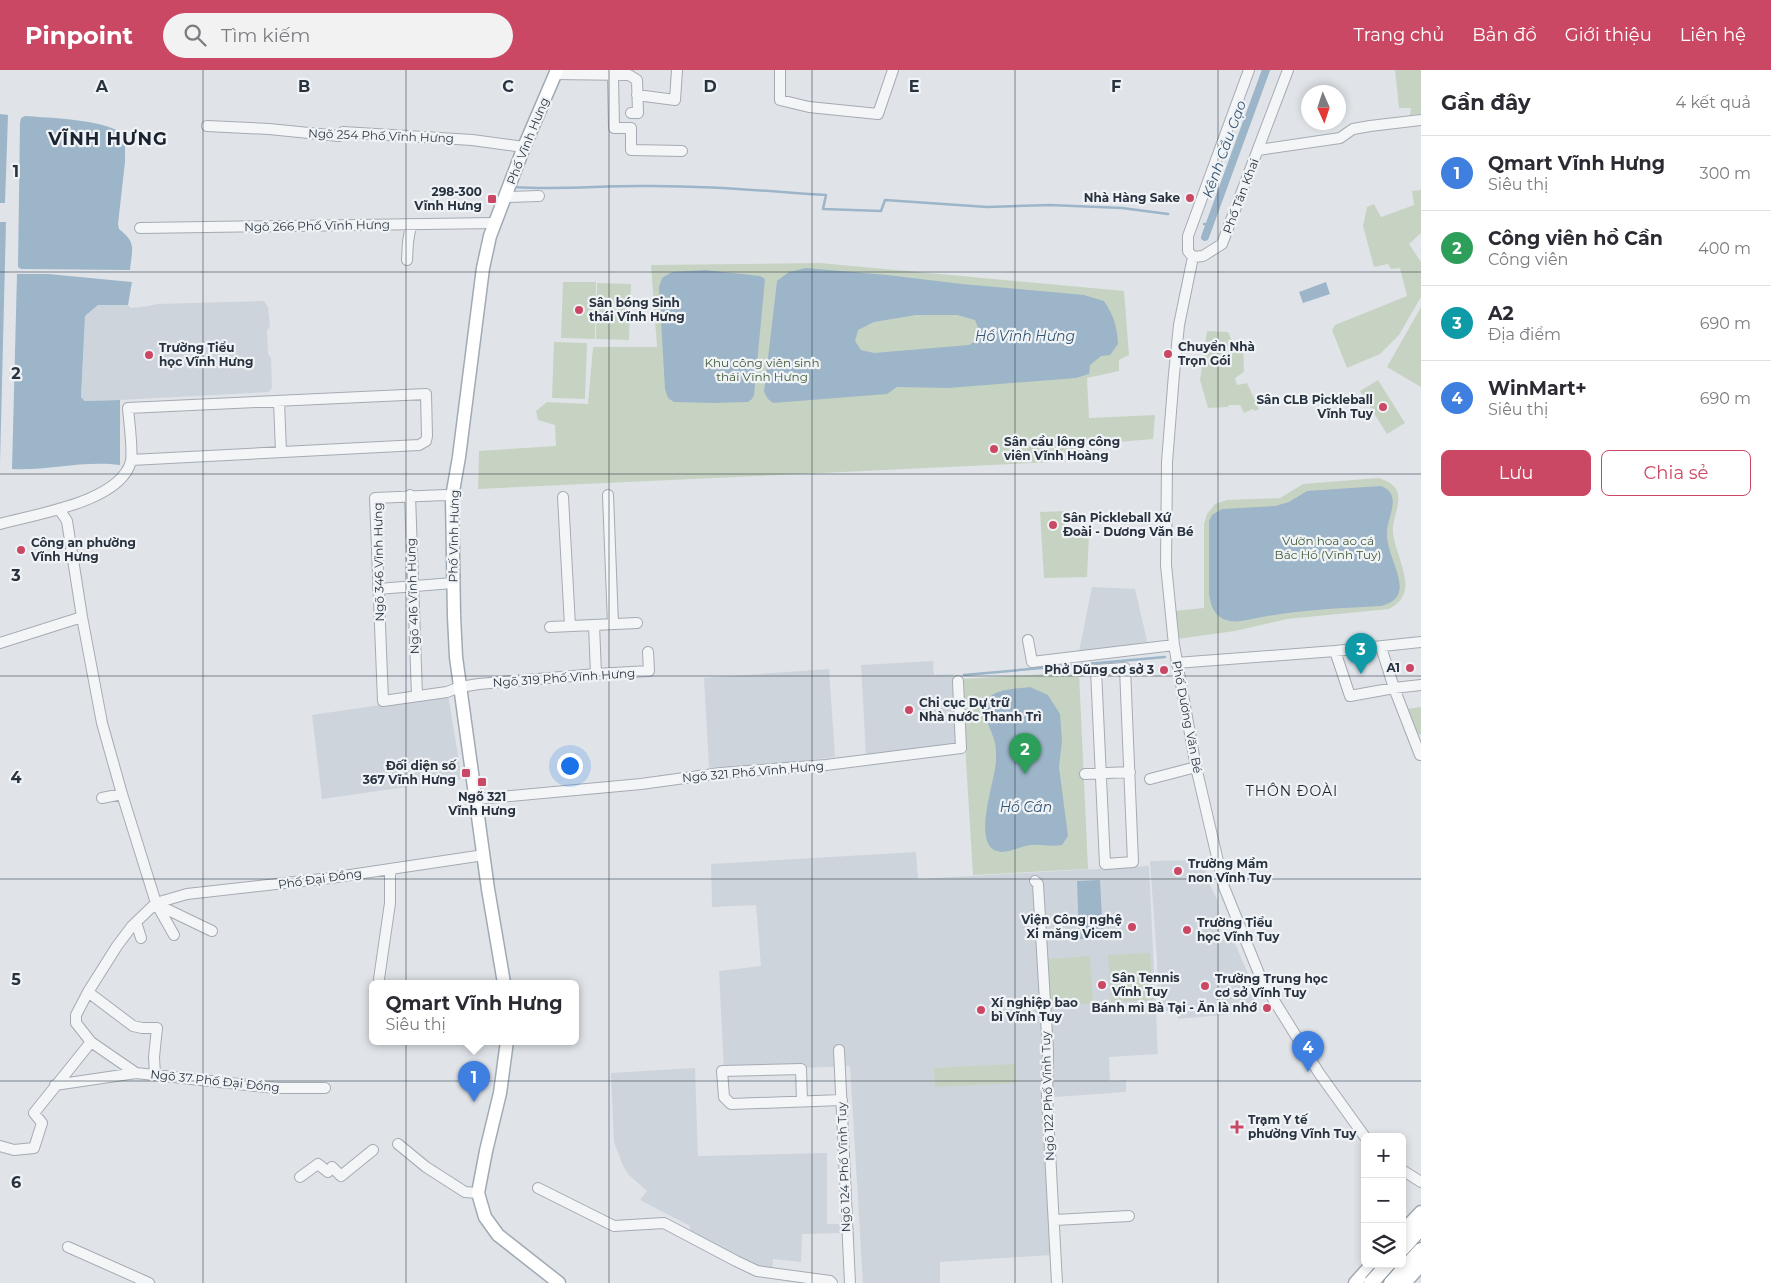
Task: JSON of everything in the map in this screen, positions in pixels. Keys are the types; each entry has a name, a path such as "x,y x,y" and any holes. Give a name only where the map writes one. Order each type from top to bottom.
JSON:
{"highway":[{"path":"1406,1245 1421,1228"},
{"path":"1391,1283 1421,1250"},
{"path":"1371,1283 1384,1268"}],"main road":[{"name":"Phố Vĩnh Hưng","path":"504,980 456,657 452,497 459,457 483,268 494,224 556,72"},
{"path":"506,1045 500,1093 478,1193 485,1217 498,1235 553,1282"},
{"path":"1406,1228 1421,1212"},
{"path":"1405,1283 1421,1265"},
{"path":"1355,1283 1369,1268"},
{"path":"1372,1268 1371,1271 1380,1283"}],"street":[{"path":"637,95 674,100 677,70"},
{"path":"780,70 780,100 809,107 878,114 893,70"},
{"path":"1193,257 1188,251 1188,236 1249,70"},
{"name":"Phố Tân Khai","path":"1193,257 1203,256 1222,244 1288,70"},
{"path":"556,72 613,76 629,75 637,80 638,114 631,114"},
{"path":"613,76 614,128 631,128 631,150 682,150"},
{"path":"1258,150 1340,138 1353,129 1421,120"},
{"name":"Ngõ 254 Phố Vĩnh Hưng","path":"207,126 339,136 343,132 472,140 524,147"},
{"path":"505,197 539,196"},
{"path":"407,260 411,224"},
{"name":"Ngõ 266 Phố Vĩnh Hưng","path":"140,228 494,224"},
{"name":"Phố Dương Văn Bé","path":"1193,257 1179,325 1168,444 1166,565 1176,663 1196,767 1224,887 1262,981 1319,1073 1362,1133"},
{"path":"0,524 59,509 95,496 116,484 126,473 131,460 128,408 426,394 427,436 426,441 420,445 131,460"},
{"path":"279,401 281,452"},
{"name":"Ngõ 346 Vĩnh Hưng","path":"417,696 383,701 375,498 445,495 452,497"},
{"path":"608,495 613,624"},
{"name":"Ngõ 416 Vĩnh Hưng","path":"410,496 417,696"},
{"path":"563,497 570,626"},
{"path":"59,509 67,521 82,617 102,723 122,794 157,904 174,935"},
{"path":"378,589 453,583"},
{"path":"0,643 82,617"},
{"path":"550,628 637,623"},
{"path":"594,625 596,674"},
{"path":"1028,640 1032,662 1120,660"},
{"path":"1176,663 1335,651 1421,642"},
{"path":"1120,660 1125,668 1133,862 1105,864 1096,670 1120,660 1174,645"},
{"path":"1381,647 1394,688 1420,755"},
{"path":"1335,651 1350,696 1421,685"},
{"name":"Ngõ 319 Phố Vĩnh Hưng","path":"460,687 596,674 649,672 648,652"},
{"name":"Ngõ 321 Phố Vĩnh Hưng","path":"477,799 641,784 720,773 826,765 961,748 958,681"},
{"path":"417,696 447,692 460,687"},
{"path":"1150,779 1196,767"},
{"path":"1085,774 1130,772"},
{"path":"102,798 122,794"},
{"name":"Phố Đại Đồng","path":"145,913 157,904 187,894 294,883 484,855"},
{"path":"379,979 390,903 390,869"},
{"name":"Ngõ 122 Phố Vĩnh Tuy","path":"1034,881 1038,884 1048,1052 1047,1095 1057,1283"},
{"path":"157,904 212,931"},
{"name":"Ngõ 37 Phố Đại Đồng","path":"145,913 117,946 88,992 75,1019 91,1042 136,1073 276,1088 325,1088"},
{"path":"136,922 141,938"},
{"path":"88,992 133,1026 157,1028 154,1057 155,1075"},
{"path":"0,1146 14,1150 34,1148 42,1123 34,1113 91,1042"},
{"name":"Ngõ 124 Phố Vĩnh Tuy","path":"839,1050 850,1283"},
{"path":"802,1101 801,1069 722,1071 724,1097 731,1104 842,1100"},
{"path":"55,1085 136,1073"},
{"path":"398,1144 426,1167 465,1192 478,1193"},
{"path":"300,1177 318,1164 328,1172 332,1167 341,1176 373,1150"},
{"path":"1406,1173 1421,1182"},
{"path":"538,1188 614,1226 664,1223 736,1262 757,1271 830,1281 832,1283"},
{"path":"1054,1220 1129,1216"},
{"path":"68,1246 149,1283"}],"shaded area":[{"name":"Trường Tiểu học Vĩnh Hưng","path":"264,301 268,307 270,327 267,330 268,354 271,357 272,388 269,392 85,401 81,397 85,316 98,305 128,305 131,308 157,304"},
{"path":"1092,587 1135,589 1148,645 1079,652"},
{"name":"Chi cục Dự trữ Nhà nước Thanh Trì","path":"933,661 934,675 953,674 957,745 866,756 861,665"},
{"path":"829,669 835,757 719,771 709,767 704,678"},
{"path":"448,695 462,779 322,799 312,715"},
{"path":"916,852 918,879 1149,866 1158,1054 1109,1057 1110,1081 1126,1080 1126,1092 1041,1098 1051,1255 940,1262 940,1283 863,1283 850,1066 724,1071 719,971 761,966 756,905 712,907 711,864"},
{"path":"1203,860 1208,881 1218,901 1220,939 1234,941 1248,974 1247,978 1256,994 1255,1009 1234,1014 1178,1019 1177,1011 1158,1011 1157,960 1150,861"},
{"path":"695,1068 698,1156 827,1153 827,1224 843,1224 843,1233 802,1234 801,1262 773,1259 772,1270 741,1261 690,1230 690,1226 640,1200 647,1191 629,1175 623,1166 614,1142 611,1073"}],"green space":[{"path":"1395,70 1421,70 1421,114 1410,115 1411,108 1399,108"},
{"path":"1421,190 1421,233 1409,244 1421,262 1421,297 1399,335 1380,354 1347,368 1332,330 1335,325 1407,296 1400,268 1391,269 1388,264 1374,267 1363,226 1367,207 1374,204 1381,217 1414,205 1412,191"},
{"name":"Khu công viên sinh thái Vĩnh Hưng","path":"820,263 1124,291 1129,355 1119,360 1119,371 1087,378 1089,418 1155,415 1153,439 1082,445 1077,461 478,489 479,451 556,446 555,425 538,420 536,411 547,402 588,404 593,347 657,347 651,265"},
{"name":"Sân bóng Sinh thái Vĩnh Hưng","path":"563,282 596,282 595,339 561,338"},
{"name":"Sân bóng Sinh thái Vĩnh Hưng","path":"597,283 631,284 629,340 596,339"},
{"path":"1421,307 1421,387 1387,367"},
{"path":"1207,331 1228,332 1234,345 1243,343 1244,372 1235,378 1237,385 1247,383 1259,409 1255,411 1253,409 1244,413 1240,405 1208,408 1200,380"},
{"name":"Sân bóng Sinh thái Vĩnh Hưng","path":"554,342 587,343 585,399 552,398"},
{"name":"Sân CLB Pickleball Vĩnh Tuy","path":"1378,380 1405,423 1387,434 1360,391"},
{"name":"Vườn hoa ao cá Bác Hồ (Vĩnh Tuy)","path":"1378,478 1389,482 1395,488 1398,495 1393,533 1405,586 1404,594 1399,602 1389,609 1287,619 1235,631 1177,639 1173,611 1204,608 1204,524 1207,514 1215,504 1227,500 1280,498 1303,484"},
{"path":"1065,511 1065,531 1089,535 1087,577 1044,578 1040,512"},
{"path":"1079,672 1088,869 973,875 961,679"},
{"path":"1421,707 1421,734 1415,735 1406,709"},
{"path":"1150,953 1153,1000 1111,1002 1108,955"},
{"path":"1090,956 1093,1003 1049,1006 1046,959"},
{"path":"1015,1064 1015,1083 935,1087 934,1068"}],"water":[{"path":"0,114 8,115 5,203 0,203"},
{"path":"25,116 93,123 117,130 125,136 125,162 118,224 119,229 131,242 130,270 21,269 18,267 20,123 21,118"},
{"path":"0,222 6,222 0,463"},
{"name":"Hồ Vĩnh Hưng","path":"806,268 1084,295 1104,301 1114,321 1118,344 1110,355 1101,356 1090,365 1089,374 1076,378 948,388 897,387 887,394 773,403 764,392 777,281 789,272","holes":["916,315 957,315 975,320 979,330 977,340 969,345 874,353 861,350 855,341 858,330 874,322"]},
{"path":"705,270 760,276 765,279 754,395 748,402 674,402 668,398 665,389 659,287 662,278 672,272"},
{"path":"17,274 48,274 132,282 128,305 98,305 85,316 81,397 85,401 120,400 120,465 93,464 39,469 12,469"},
{"path":"1326,282 1330,294 1303,303 1299,292"},
{"name":"Vườn hoa ao cá Bác Hồ (Vĩnh Tuy)","path":"1381,486 1391,494 1393,499 1387,530 1390,552 1400,585 1398,594 1393,601 1381,606 1303,611 1240,621 1223,619 1214,611 1209,593 1209,521 1212,515 1222,509 1275,506 1289,502 1307,491"},
{"name":"Hồ Cần","path":"1030,687 1048,695 1060,714 1062,741 1059,767 1068,836 1062,845 1031,845 1001,852 991,848 986,839 986,811 996,754 995,743 984,707 988,698 993,694"},
{"path":"1100,880 1103,937 1079,939 1077,881"}],"waterway":[{"name":"Kênh Cầu Gạo","path":"1205,237 1266,70"},
{"path":"514,187 686,186 826,195 823,209 881,211 885,200 987,207 1050,205 1122,208 1168,214"},
{"name":"Kênh Cầu Gạo","path":"1204,224 1209,225"},
{"path":"964,675 1165,657"}],"place":[{"name":"Nhà Hàng Sake","path":"1190,198"},
{"name":"298-300 Vĩnh Hưng","path":"492,199"},
{"name":"Sân bóng Sinh thái Vĩnh Hưng","path":"579,310"},
{"name":"Chuyển Nhà Trọn Gói","path":"1168,354"},
{"name":"Trường Tiểu học Vĩnh Hưng","path":"149,355"},
{"name":"Sân CLB Pickleball Vĩnh Tuy","path":"1383,407"},
{"name":"Sân cầu lông công viên Vĩnh Hoàng","path":"994,449"},
{"name":"Sân Pickleball Xứ Đoài - Dương Văn Bé","path":"1053,525"},
{"name":"Công an phường Vĩnh Hưng","path":"21,550"},
{"name":"A1","path":"1410,668"},
{"name":"Phở Dũng cơ sở 3","path":"1164,670"},
{"name":"A2","path":"1361,674"},
{"name":"Chi cục Dự trữ Nhà nước Thanh Trì","path":"909,710"},
{"name":"Đối diện số 367 Vĩnh Hưng","path":"466,773"},
{"name":"Công viên hồ Cần","path":"1025,774"},
{"name":"Ngõ 321 Vĩnh Hưng","path":"482,782"},
{"name":"Trường Mầm non Vĩnh Tuy","path":"1178,871"},
{"name":"Viện Công nghệ Xi măng Vicem","path":"1132,927"},
{"name":"Trường Tiểu học Vĩnh Tuy","path":"1187,930"},
{"name":"Sân Tennis Vĩnh Tuy","path":"1102,985"},
{"name":"Trường Trung học cơ sở Vĩnh Tuy","path":"1205,986"},
{"name":"Bánh mì Bà Tại - Ăn là nhớ","path":"1267,1008"},
{"name":"Xí nghiệp bao bì Vĩnh Tuy","path":"981,1010"},
{"name":"WinMart+","path":"1308,1072"},
{"name":"Qmart Vĩnh Hưng","path":"474,1102"},
{"name":"Trạm Y tế phường Vĩnh Tuy","path":"1237,1127"}],"district":[{"name":"VĨNH HƯNG","path":"108,139"},
{"name":"THÔN ĐOÀI","path":"1292,791"}]}
